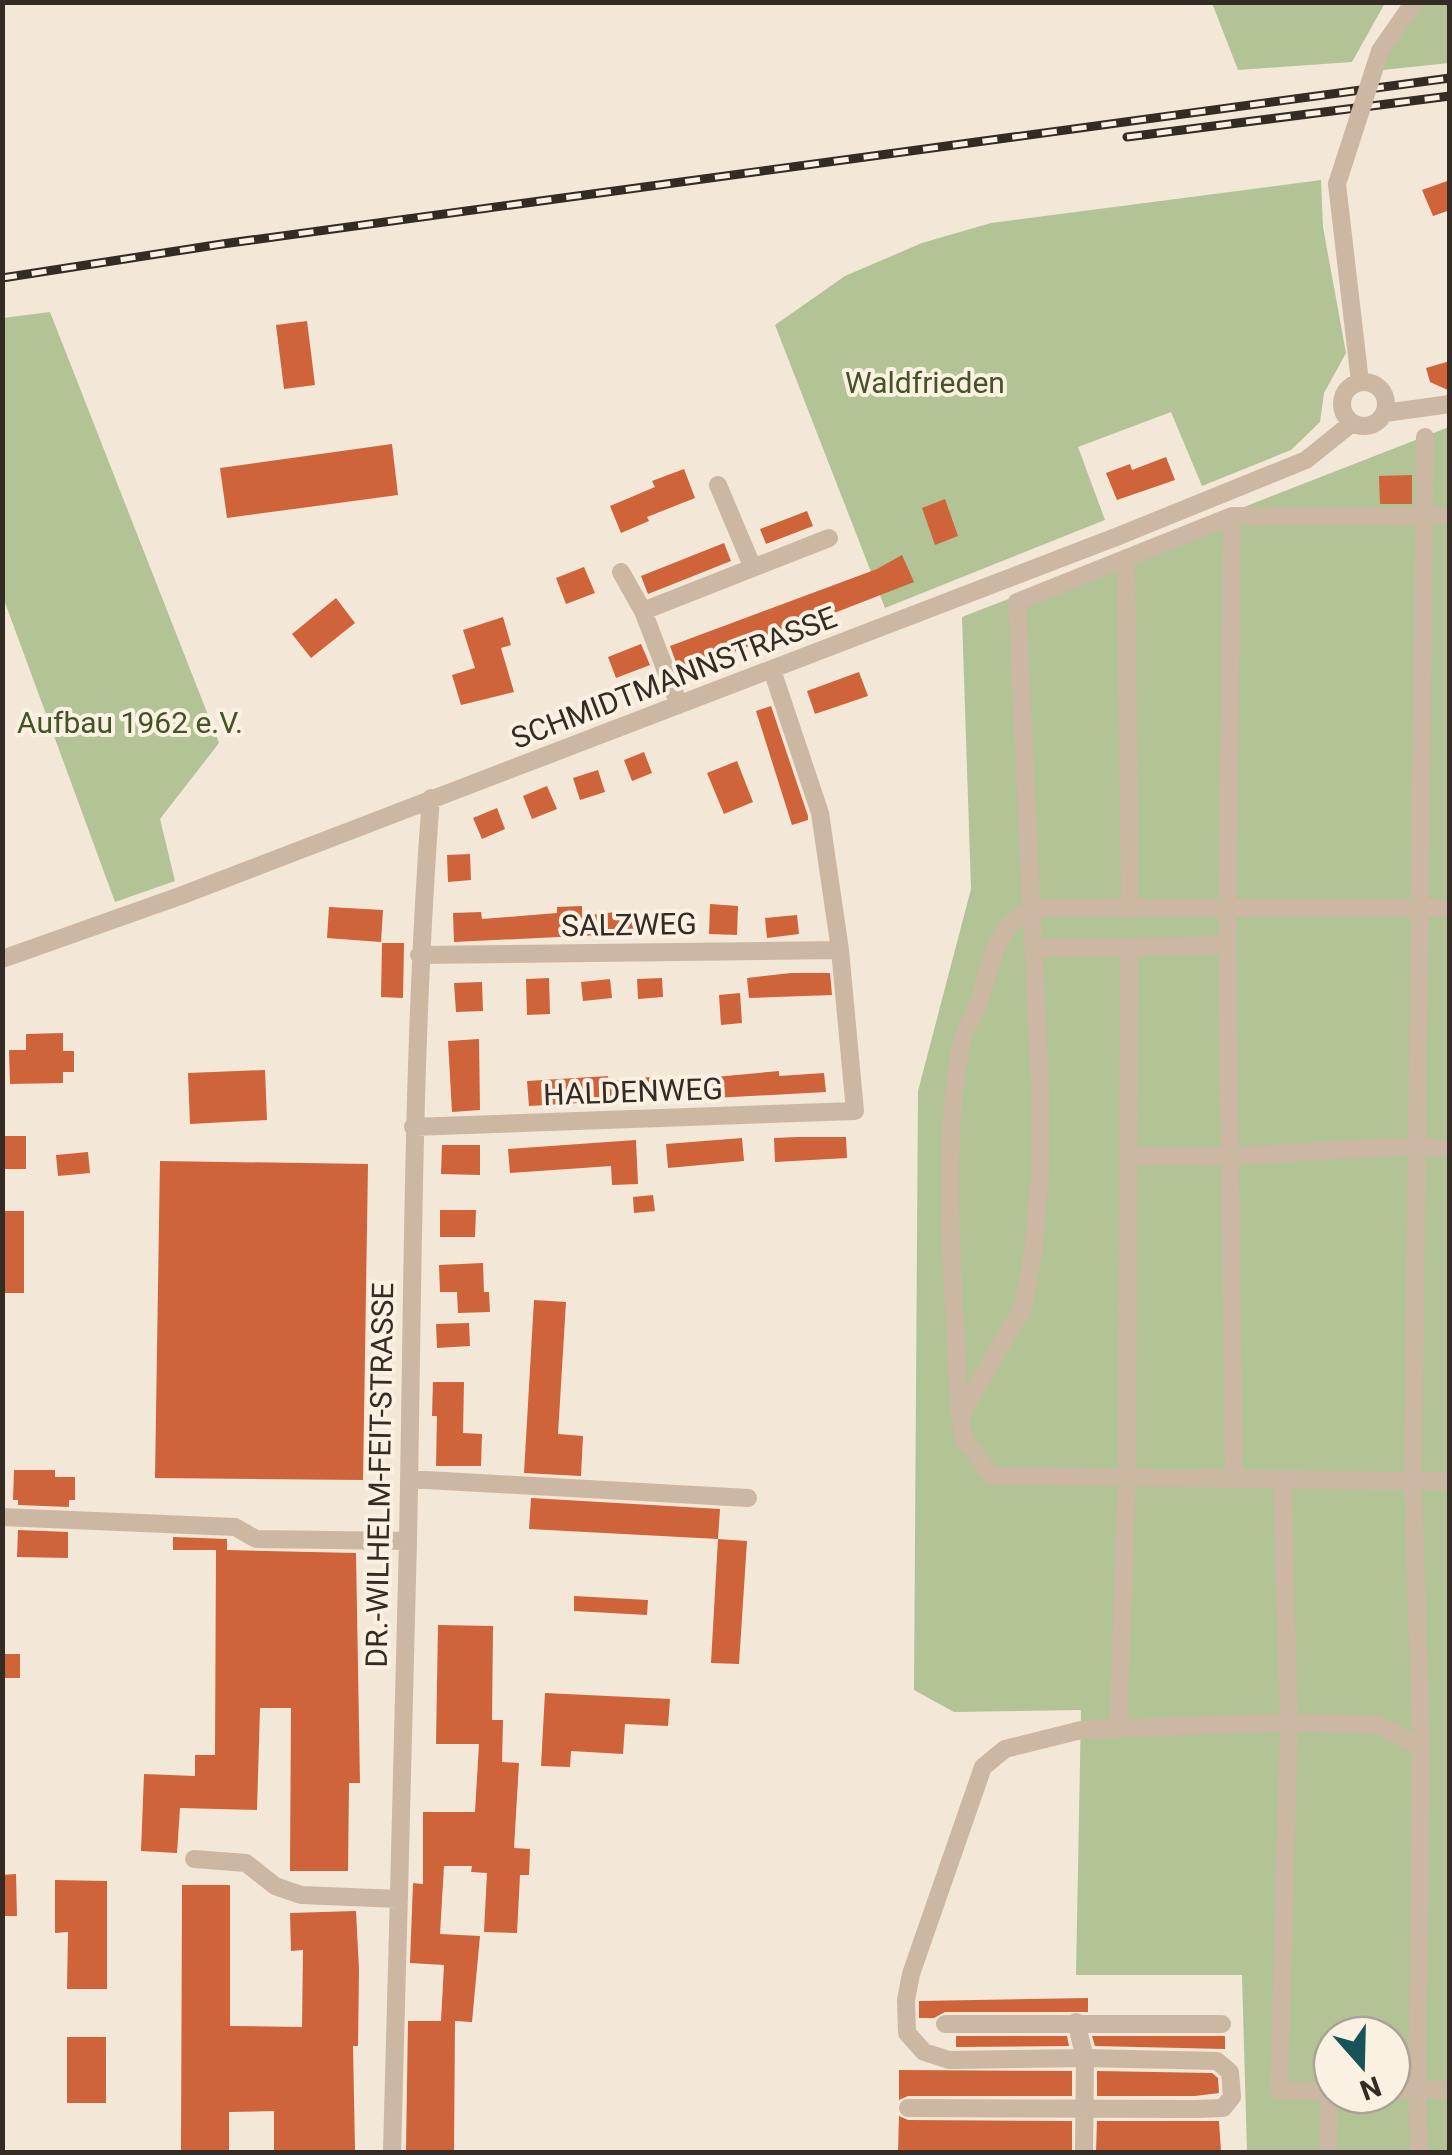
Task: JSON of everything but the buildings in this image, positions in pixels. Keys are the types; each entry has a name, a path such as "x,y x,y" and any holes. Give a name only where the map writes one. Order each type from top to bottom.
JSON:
{"street":[{"path":"1360,382 1337,184 1380,52 1414,2"},
{"path":"1360,382 1379,388 1384,394 1385,413 1376,424 1352,423 1342,409 1343,397 1360,382"},
{"path":"1385,413 1450,404"},
{"name":"SCHMIDTMANNSTRASSE","path":"2,959 180,896 772,670 1252,474 1306,460 1352,423"},
{"path":"1419,2152 1422,1746 1413,1481 1425,437"},
{"path":"718,486 753,568"},
{"path":"960,1416 1023,1307 1033,1254 1040,1175 1040,1087 1016,602 1232,516 1450,516"},
{"path":"1232,516 1227,945 1234,1479"},
{"path":"643,611 829,538"},
{"path":"1126,558 1130,909"},
{"path":"621,572 643,611 679,705"},
{"path":"772,670 820,813 840,950"},
{"name":"DR.-WILHELM-FEIT-STRASSE","path":"392,2152 408,1541 413,1127 419,954 431,798"},
{"path":"1450,908 1026,911 1006,929 994,949 979,1003 960,1044 950,1140 960,1416 964,1439 992,1476 1450,1481"},
{"path":"1033,948 1227,945"},
{"path":"1118,1729 1128,1478 1129,947"},
{"name":"SALZWEG","path":"419,954 840,950"},
{"name":"HALDENWEG","path":"413,1127 855,1111 840,950"},
{"path":"1128,1156 1230,1156 1416,1146 1450,1150"},
{"path":"409,1479 748,1498"},
{"path":"1282,1479 1289,1722 1279,2090 1312,2091"},
{"path":"2,1517 235,1526 256,1540 408,1541"},
{"path":"908,2108 1223,2108 1232,2097 1230,2072 1217,2061 949,2060 924,2052 907,2033 906,2000 911,1974 983,1767 1005,1750 1081,1730 1289,1722 1377,1724 1422,1746"},
{"path":"194,1860 246,1863 275,1886 301,1895 398,1899"},
{"path":"1076,2022 1085,2058 1084,2152"},
{"path":"945,2024 1222,2024"},
{"path":"1412,2089 1450,2090"},
{"path":"1328,2152 1329,2115"}],"green space":[{"path":"1212,3 1385,3 1352,62 1238,70"},
{"path":"1414,3 1449,3 1449,63 1373,71"},
{"name":"Waldfrieden","path":"1321,180 1323,227 1346,353 1324,393 1320,422 1291,450 1202,486 1171,412 1078,447 1105,520 885,608 775,325 845,276 922,243 991,223"},
{"name":"Aufbau 1962 e.V.","path":"50,312 219,743 160,819 175,881 115,902 3,597 3,318"},
{"path":"1449,427 1449,2152 1247,2152 1242,1975 1076,1975 1081,1710 954,1712 914,1690 918,1091 971,889 962,617"}],"railway":[{"path":"2,278 222,244 1450,78"},
{"path":"1127,137 1450,96"}]}
